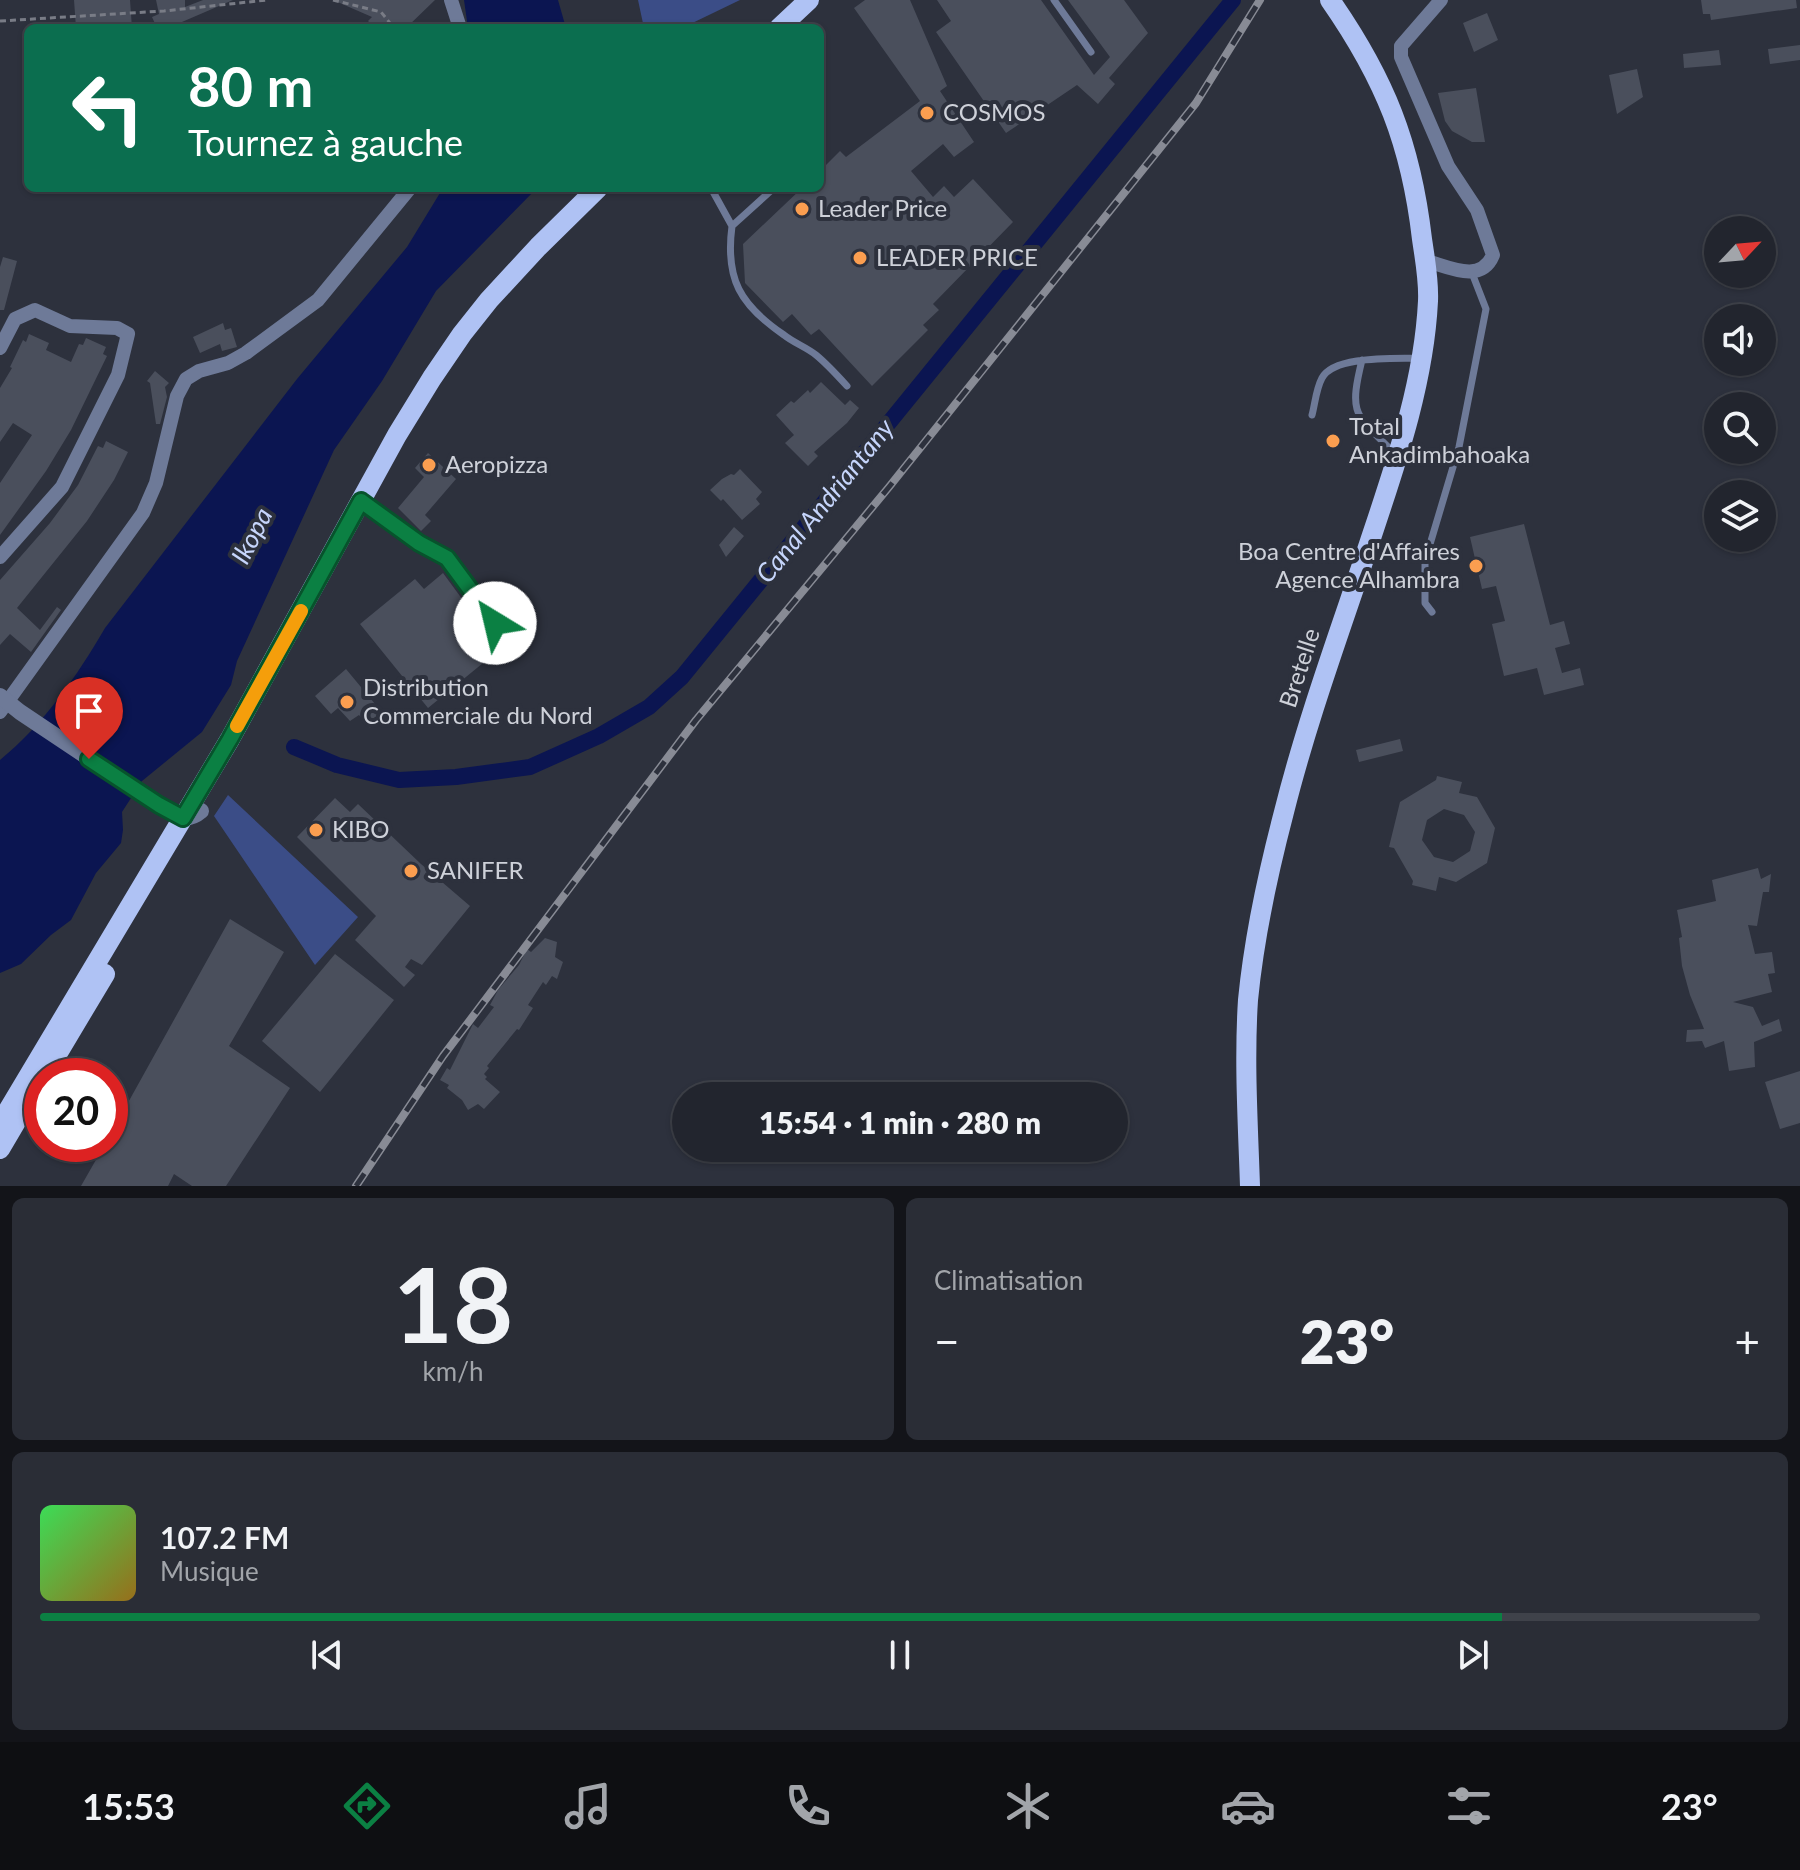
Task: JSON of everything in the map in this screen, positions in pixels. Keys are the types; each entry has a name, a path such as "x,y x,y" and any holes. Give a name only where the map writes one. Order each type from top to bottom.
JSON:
{"main road":[{"path":"767,24 793,0"},
{"path":"783,24 809,0"},
{"name":"Bretelle","path":"1250,1186 1249,1000 1270,874 1283,813 1315,705 1397,457 1421,358 1428,299 1427,261 1418,200 1401,133 1369,61 1330,0"},
{"path":"366,504 397,435 462,334 512,274 594,192"},
{"path":"54,1058 366,504 455,363 495,307 609,192"},
{"path":"0,1124 192,815"},
{"path":"0,1149 24,1109"}],"street":[{"path":"451,0 459,24"},
{"path":"1427,261 1472,273 1490,264 1493,255 1477,210 1448,166 1401,57 1401,46 1441,0"},
{"path":"192,815 159,805 7,706 143,513 156,483 177,396 186,379 246,353 318,300 407,192"},
{"path":"0,348 15,319 35,310 70,326 117,328 128,334 118,375 62,487 0,557"}],"lane":[{"path":"1054,0 1091,52"},
{"path":"713,192 732,226 729,262 734,283 742,297 762,319 817,356 847,386"},
{"path":"732,226 770,192"},
{"path":"1432,612 1425,603 1425,561 1459,447 1486,309 1472,273"},
{"path":"1312,415 1322,378 1328,370 1362,360 1421,358"},
{"path":"1362,360 1353,395 1355,406 1362,419 1397,457"},
{"path":"366,504 419,543 447,558 495,623"}],"path":[{"path":"0,21 164,11 267,0"},
{"path":"333,0 381,12 391,24"}],"shaded area":[{"path":"638,0 740,0 690,24 643,24"},
{"path":"228,795 358,917 315,965 214,816"}],"water":[{"path":"464,0 558,0 565,24 467,24"},
{"name":"Ikopa","path":"441,192 533,192 436,291 382,381 334,450 237,661 231,685 202,732 142,781 122,812 121,843 96,873 71,920 21,964 0,973 0,760 31,731 58,698 105,628 297,379 407,247"}],"building":[{"path":"74,0 130,0 132,24 76,24"},
{"path":"156,0 185,0 185,7 203,0 233,0 177,24 155,24 152,17 159,14"},
{"path":"333,0 435,0 410,24 371,24 368,21 372,17"},
{"name":"LEADER PRICE","path":"865,0 910,0 947,86 940,91 974,142 954,157 943,144 911,171 933,197 944,186 954,197 973,179 1013,222 933,304 939,310 923,325 928,330 872,386 819,329 811,335 792,314 783,322 745,283 743,244 798,192 824,192 824,167 840,151 846,157 920,101 854,8"},
{"path":"937,0 1041,0 1094,75 1110,57 1068,0 1124,0 1148,33 1109,78 1115,84 1098,104 1077,85 1006,133 936,32 951,21"},
{"path":"1701,0 1796,0 1797,8 1711,20 1710,14 1703,14"},
{"path":"1487,13 1498,40 1474,52 1463,23"},
{"path":"1800,45 1800,60 1770,64 1768,49"},
{"path":"1719,50 1721,65 1684,68 1683,54"},
{"path":"1637,69 1643,97 1617,114 1609,75"},
{"path":"1476,88 1485,142 1472,142 1452,131 1445,121 1438,93"},
{"path":"3,257 17,261 4,310 0,310 0,267"},
{"path":"223,323 225,330 231,328 237,347 222,351 220,344 200,353 193,337"},
{"path":"29,334 49,343 46,350 71,362 79,344 83,345 86,338 106,347 103,354 107,356 71,430 0,535 0,483 32,435 13,423 0,442 0,388 23,340 26,342"},
{"path":"155,371 169,383 165,387 167,397 160,424 156,424 150,383 147,381"},
{"path":"821,382 845,405 850,400 859,408 814,452 818,456 808,466 785,443 794,435 776,415 791,401 794,403 808,390 810,393"},
{"path":"106,441 128,452 114,480 87,521 17,608 40,630 57,607 61,610 31,652 10,634 0,645 0,580 50,523 78,485 98,446 103,448"},
{"path":"428,453 456,479 425,515 431,521 421,531 398,508 424,477 415,468"},
{"path":"740,469 762,492 756,499 760,504 742,520 710,490"},
{"path":"1524,524 1550,625 1564,621 1570,644 1555,648 1562,673 1580,668 1584,685 1544,695 1537,668 1504,676 1492,624 1505,621 1496,586 1482,589 1470,537"},
{"path":"734,527 744,536 726,557 719,545"},
{"path":"443,573 468,607 486,624 482,627 499,650 428,708 360,624 415,579 424,589"},
{"name":"Distribution Commerciale du Nord","path":"346,669 385,716 370,728 359,715 350,721 338,708 331,714 315,696"},
{"path":"1400,739 1403,751 1359,762 1356,750"},
{"path":"1437,776 1462,782 1459,793 1477,797 1495,828 1487,863 1456,882 1439,877 1436,891 1412,885 1413,881 1394,848 1389,847 1400,802 1436,780","holes":["1444,809 1464,815 1475,832 1470,851 1453,862 1434,857 1422,840 1427,820"]},
{"path":"335,798 350,812 358,804 470,906 422,965 411,959 405,967 415,975 404,987 355,940 376,916 297,837"},
{"path":"1758,868 1761,879 1771,874 1769,892 1763,892 1757,926 1748,925 1755,954 1772,952 1775,973 1768,974 1772,992 1733,1002 1753,1007 1762,1026 1779,1019 1782,1031 1754,1042 1755,1067 1729,1071 1724,1041 1705,1048 1702,1041 1686,1042 1687,1030 1704,1029 1682,966 1679,938 1682,937 1677,910 1716,901 1712,880"},
{"path":"230,919 284,952 229,1046 290,1088 226,1186 192,1186 174,1174 168,1186 81,1186 95,1162 128,1162 128,1103"},
{"path":"545,938 557,942 555,957 563,962 557,979 552,976 546,985 543,982 528,1005 533,1008 519,1030 487,1066 485,1079 500,1092 484,1109 478,1104 468,1110 462,1100 447,1088 449,1085 440,1080 447,1068 450,1070 473,1024 478,1028 494,1007 490,1005 498,990 519,965 527,949 531,952"},
{"path":"335,954 394,1000 320,1092 262,1041"},
{"path":"1800,1071 1800,1123 1780,1129 1765,1082"}],"waterway":[{"name":"Canal Andriantany","path":"294,747 337,765 399,780 456,777 530,767 599,736 649,707 682,677 1233,0"}],"railway":[{"path":"356,1186 443,1056 696,720 889,487 1196,103 1260,0"}],"slow traffic":[{"path":"237,726 301,611"}],"place":[{"name":"COSMOS","path":"927,113"},
{"name":"Leader Price","path":"802,209"},
{"name":"LEADER PRICE","path":"860,258"},
{"name":"Total Ankadimbahoaka","path":"1333,441"},
{"name":"Aeropizza","path":"429,465"},
{"name":"Boa Centre d'Affaires Agence Alhambra","path":"1476,566"},
{"name":"Distribution Commerciale du Nord","path":"347,702"},
{"name":"KIBO","path":"316,830"},
{"name":"SANIFER","path":"411,871"}],"route":[{"path":"89,759 183,818 361,501 419,543 447,558 495,623"}]}
